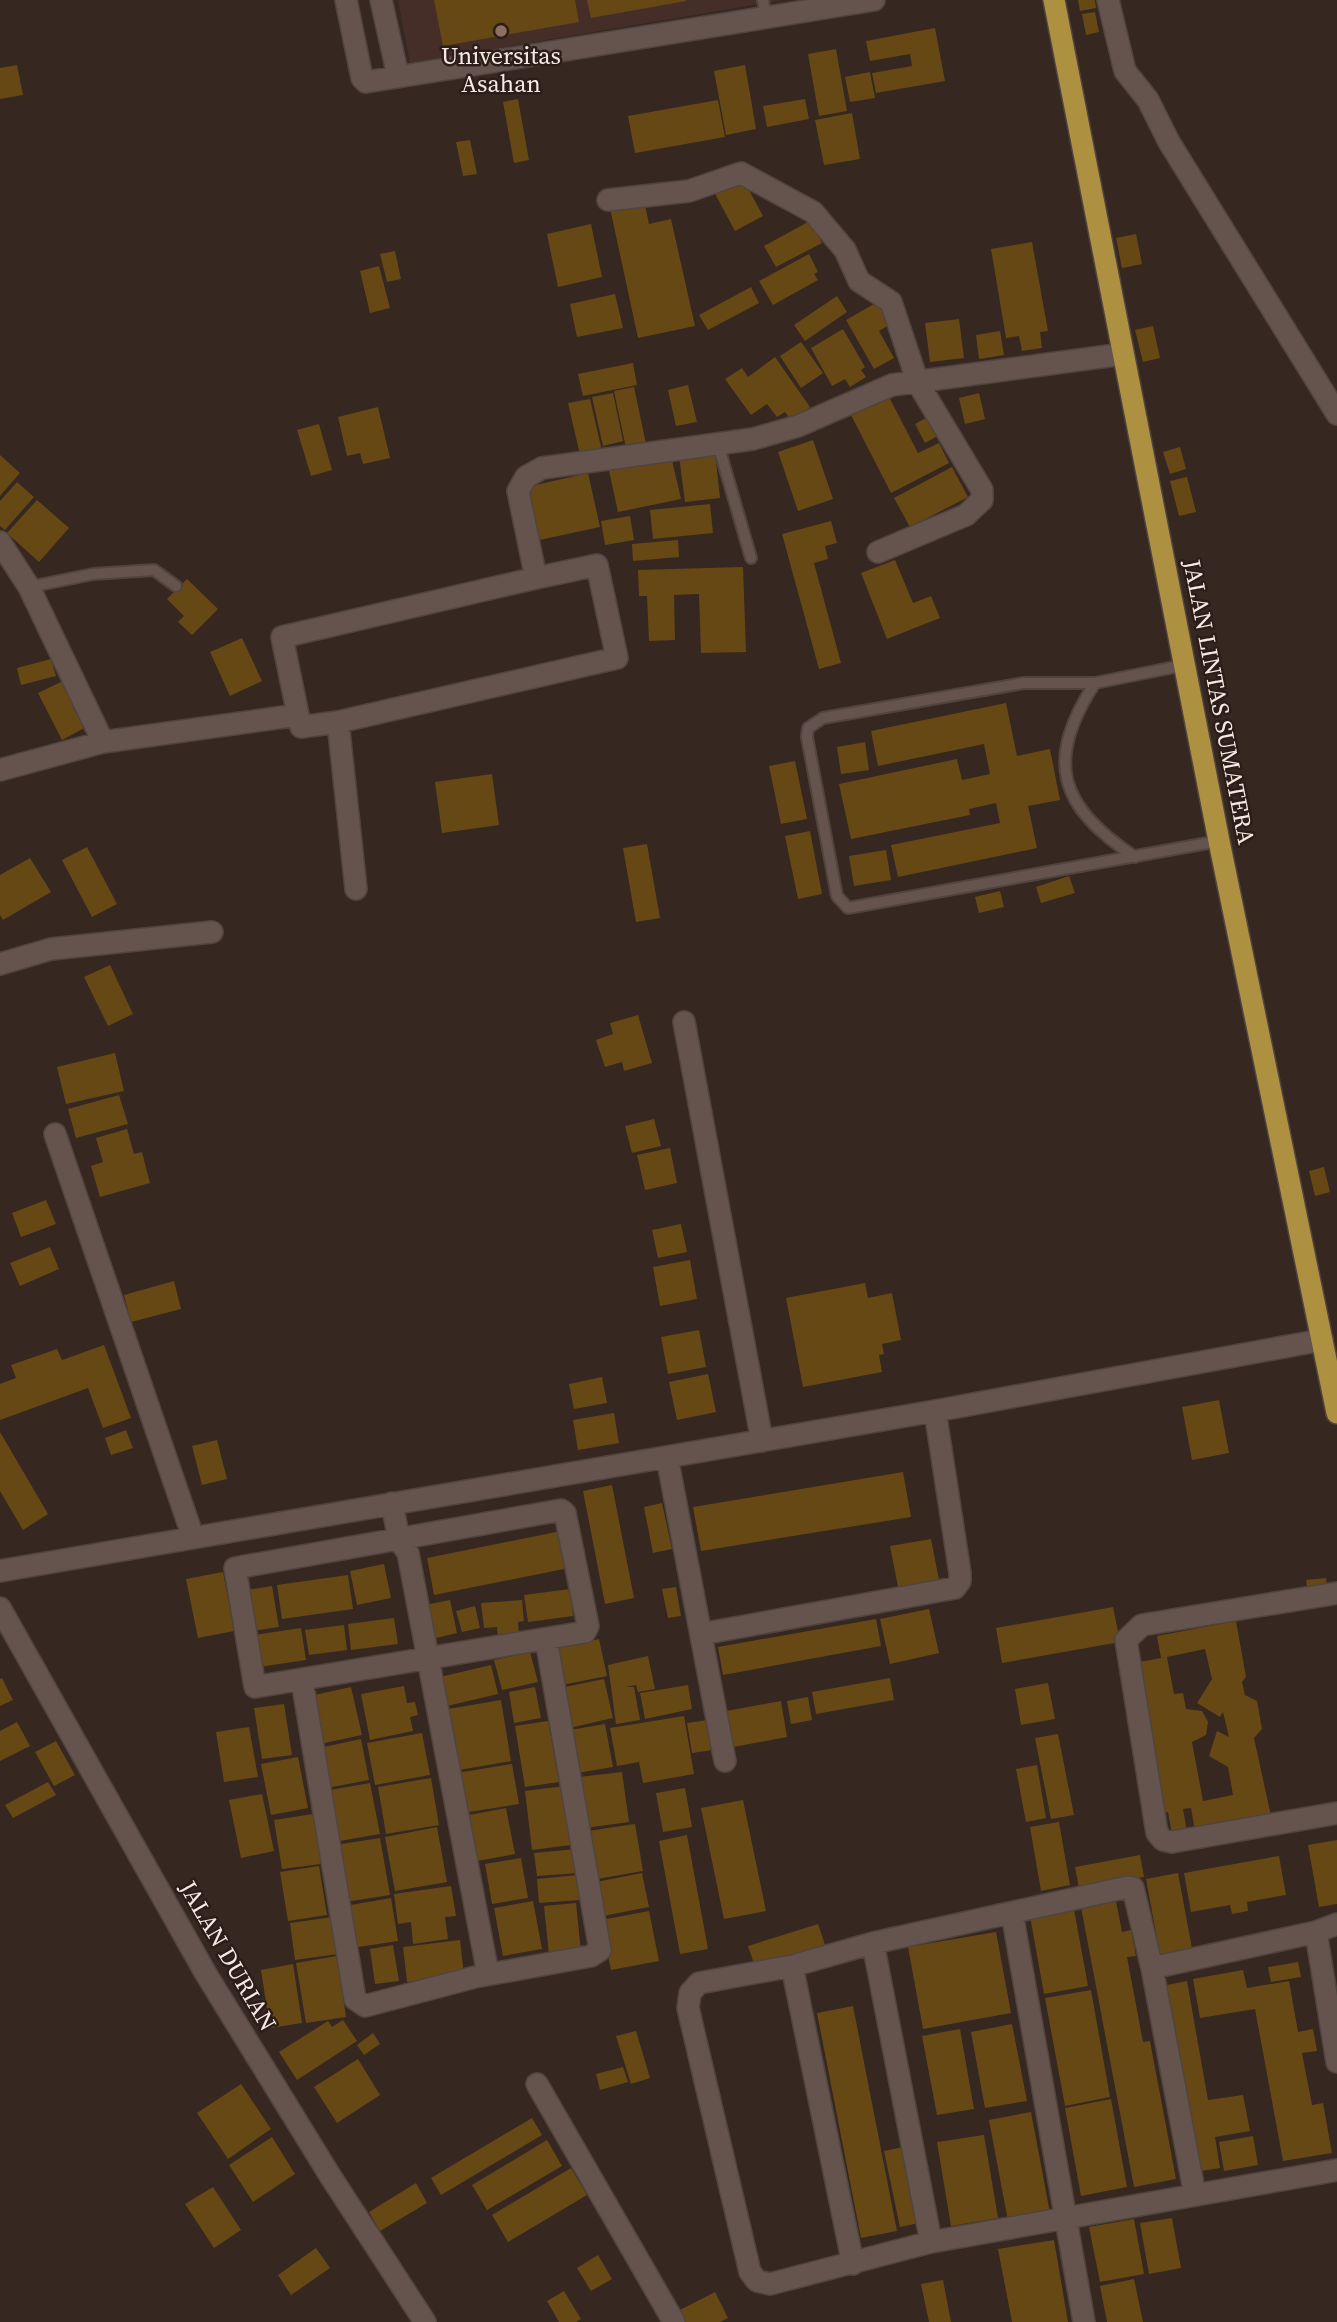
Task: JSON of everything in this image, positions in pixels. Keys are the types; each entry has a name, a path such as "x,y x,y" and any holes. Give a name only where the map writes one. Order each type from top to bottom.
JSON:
{"highway":[{"name":"JALAN LINTAS SUMATERA","path":"1054,0 1219,841 1337,1413"}],"street":[{"path":"346,0 363,80 398,76 764,9 874,0"},
{"path":"382,0 398,76"},
{"path":"1108,0 1125,71 1148,100 1169,142 1337,414"},
{"path":"608,200 689,191 735,173 750,176 813,212 834,235 859,281 895,308 918,383 982,490 982,500 966,515 878,552"},
{"path":"537,578 518,491 526,477 542,468 718,444 776,432 892,386 1124,354"},
{"path":"0,542 29,587 103,742"},
{"path":"597,565 617,658 338,722 301,727 298,715 282,638 597,565"},
{"path":"0,770 103,742 298,715"},
{"path":"338,722 356,889"},
{"path":"0,964 51,949 212,932"},
{"path":"684,1022 762,1440"},
{"path":"55,1134 193,1537"},
{"path":"0,1571 667,1457 1322,1340"},
{"path":"701,1634 955,1588 960,1581 960,1573 935,1410"},
{"path":"667,1457 725,1761"},
{"path":"392,1503 399,1540 408,1553 422,1660 481,1975"},
{"path":"564,1511 588,1626 585,1632 255,1688 233,1570 399,1540 564,1511"},
{"path":"1337,1593 1142,1625 1126,1640 1157,1833 1163,1840 1172,1842 1337,1813"},
{"name":"JALAN DURIAN","path":"0,1608 206,1974 425,2322"},
{"path":"302,1681 357,2002 365,2006 481,1975 591,1956 601,1946 546,1639"},
{"path":"1195,2195 1152,1968 1133,1888 873,1943 792,1966 699,1983 690,1993 688,2008 750,2272 757,2281 770,2284 931,2242 1337,2170"},
{"path":"1012,1913 1084,2322"},
{"path":"1152,1968 1337,1924"},
{"path":"1316,1931 1337,2062"},
{"path":"873,1943 931,2242"},
{"path":"792,1966 853,2264"},
{"path":"537,2084 674,2322"}],"lane":[{"path":"718,444 751,558"},
{"path":"29,587 93,574 154,570 176,586"},
{"path":"1185,665 1095,683 1024,683 814,723 807,737 837,896 842,904 856,908 1219,841"},
{"path":"1095,683 1074,719 1065,748 1066,777 1075,801 1088,821 1135,857"}],"shaded area":[{"name":"Universitas Asahan","path":"398,0 784,0 410,63"}],"building":[{"path":"434,0 575,0 579,22 443,46"},
{"path":"587,0 686,0 686,1 591,18"},
{"path":"1078,0 1095,0 1096,8 1080,11"},
{"path":"1095,12 1099,32 1086,35 1082,14"},
{"path":"935,28 945,81 876,93 872,73 912,66 910,54 870,61 866,41"},
{"path":"836,49 847,111 819,116 808,54"},
{"path":"17,65 23,95 0,99 0,68"},
{"path":"745,65 756,129 726,135 714,71"},
{"path":"870,72 875,98 850,102 845,77"},
{"path":"518,99 529,160 514,163 503,102"},
{"path":"805,99 809,119 767,127 763,106"},
{"path":"718,100 725,137 635,153 628,116"},
{"path":"852,113 860,159 824,165 815,120"},
{"path":"470,140 477,174 463,176 456,142"},
{"path":"742,177 763,216 735,231 714,192"},
{"path":"644,200 649,224 671,219 695,326 638,338 610,208"},
{"path":"810,221 822,243 776,267 764,246"},
{"path":"591,224 602,277 558,287 547,234"},
{"path":"1136,234 1142,264 1122,268 1116,238"},
{"path":"1032,242 1048,331 1040,332 1042,348 1022,351 1019,336 1006,338 991,249"},
{"path":"395,251 401,279 387,282 380,254"},
{"path":"809,254 818,272 814,274 818,280 773,305 759,281"},
{"path":"379,266 390,308 370,313 360,271"},
{"path":"751,287 759,303 708,330 699,315"},
{"path":"615,294 623,328 577,337 570,304"},
{"path":"837,296 847,312 805,341 794,325"},
{"path":"881,300 894,322 879,331 894,358 874,369 846,320"},
{"path":"959,319 964,358 930,362 925,323"},
{"path":"1153,326 1160,358 1143,362 1135,330"},
{"path":"843,329 865,367 861,370 866,377 850,387 845,379 832,386 811,348"},
{"path":"1000,331 1004,355 979,359 976,335"},
{"path":"801,342 823,373 801,388 780,356"},
{"path":"775,357 810,407 791,420 785,412 777,417 767,404 751,415 725,379 742,368 748,377"},
{"path":"633,363 637,385 583,396 578,374"},
{"path":"688,385 697,422 676,426 668,390"},
{"path":"634,387 646,444 626,448 614,391"},
{"path":"613,393 623,441 603,446 592,397"},
{"path":"979,393 985,419 965,424 959,398"},
{"path":"888,395 918,453 939,443 949,463 891,493 851,415"},
{"path":"590,399 602,451 580,455 568,403"},
{"path":"378,407 390,458 363,464 360,453 347,456 338,417"},
{"path":"935,413 945,432 925,443 915,424"},
{"path":"319,424 332,470 311,476 297,430"},
{"path":"813,440 833,499 798,511 778,452"},
{"path":"1180,447 1186,469 1170,474 1163,452"},
{"path":"715,452 720,498 685,502 679,456"},
{"path":"0,455 20,473 0,496"},
{"path":"671,456 681,499 618,512 608,466"},
{"path":"952,467 968,497 910,527 894,498"},
{"path":"588,473 600,527 535,541 523,488"},
{"path":"1187,477 1196,512 1179,516 1170,481"},
{"path":"17,482 34,497 5,530 0,526 0,501"},
{"path":"37,500 69,528 39,562 7,533"},
{"path":"710,504 713,533 653,539 650,510"},
{"path":"630,516 634,540 605,545 601,521"},
{"path":"831,521 837,543 825,546 828,559 814,563 841,663 819,669 782,534"},
{"path":"678,540 679,557 633,561 632,544"},
{"path":"895,560 913,603 931,596 940,618 887,639 861,573"},
{"path":"743,567 746,652 701,653 699,594 674,595 675,640 649,641 647,596 639,596 638,570"},
{"path":"187,579 218,609 192,635 178,622 184,616 167,599"},
{"path":"242,638 262,681 230,696 210,652"},
{"path":"51,659 56,676 21,685 17,668"},
{"path":"65,680 88,726 62,740 38,693"},
{"path":"1006,703 1017,756 1050,749 1060,800 1028,806 1037,848 898,877 891,845 1000,823 996,803 969,809 970,815 851,839 839,784 957,759 962,780 990,774 984,744 878,766 871,731"},
{"path":"865,742 869,770 841,774 837,747"},
{"path":"795,761 807,819 781,824 769,766"},
{"path":"492,774 499,825 442,833 435,782"},
{"path":"810,831 822,894 798,899 785,836"},
{"path":"647,844 660,918 636,922 623,848"},
{"path":"87,847 117,904 92,917 62,860"},
{"path":"886,850 891,880 854,886 849,856"},
{"path":"30,858 51,892 3,920 0,915 0,875"},
{"path":"1069,876 1075,893 1041,903 1036,887"},
{"path":"1000,891 1004,907 979,913 975,897"},
{"path":"110,965 133,1014 108,1026 84,977"},
{"path":"638,1015 652,1063 624,1071 622,1062 605,1067 596,1040 613,1034 610,1023"},
{"path":"115,1053 124,1091 66,1104 57,1067"},
{"path":"119,1095 128,1124 76,1138 68,1109"},
{"path":"654,1119 661,1146 632,1153 625,1126"},
{"path":"127,1129 134,1154 142,1152 150,1183 100,1197 91,1166 103,1162 96,1138"},
{"path":"670,1148 677,1183 645,1190 637,1155"},
{"path":"1324,1167 1330,1192 1315,1196 1309,1171"},
{"path":"46,1200 56,1224 21,1237 12,1213"},
{"path":"681,1224 687,1252 658,1258 652,1230"},
{"path":"50,1247 59,1269 20,1286 10,1263"},
{"path":"690,1260 697,1299 660,1306 653,1267"},
{"path":"174,1281 181,1309 131,1322 124,1295"},
{"path":"865,1283 868,1298 892,1293 901,1340 882,1344 884,1354 879,1355 882,1372 803,1387 786,1298"},
{"path":"699,1330 706,1367 668,1374 661,1337"},
{"path":"104,1345 131,1418 103,1428 88,1388 0,1420 0,1384 16,1378 11,1365 57,1349 62,1360"},
{"path":"708,1374 716,1412 677,1420 669,1382"},
{"path":"602,1377 607,1403 574,1409 569,1384"},
{"path":"1219,1400 1229,1453 1192,1460 1182,1407"},
{"path":"614,1413 619,1443 578,1450 573,1420"},
{"path":"126,1430 133,1448 111,1455 105,1438"},
{"path":"0,1432 48,1514 23,1530 0,1491"},
{"path":"217,1440 227,1479 202,1485 192,1446"},
{"path":"903,1472 911,1517 701,1551 693,1507"},
{"path":"612,1485 634,1598 605,1604 583,1491"},
{"path":"662,1503 672,1549 653,1553 644,1507"},
{"path":"561,1531 569,1568 434,1595 427,1558"},
{"path":"931,1539 939,1580 898,1587 890,1546"},
{"path":"384,1564 391,1598 357,1605 350,1571"},
{"path":"223,1572 234,1631 198,1638 186,1579"},
{"path":"348,1575 353,1609 282,1619 277,1585"},
{"path":"1326,1578 1328,1592 1308,1594 1306,1580"},
{"path":"272,1586 279,1627 253,1631 247,1590"},
{"path":"676,1587 681,1616 668,1618 662,1589"},
{"path":"570,1589 573,1616 528,1622 524,1595"},
{"path":"450,1600 457,1633 432,1639 425,1605"},
{"path":"522,1600 524,1621 518,1622 519,1637 498,1638 497,1627 484,1628 481,1603"},
{"path":"475,1606 480,1628 462,1632 456,1611"},
{"path":"1113,1607 1120,1642 1002,1663 996,1628"},
{"path":"929,1609 939,1653 890,1664 880,1619"},
{"path":"394,1618 398,1644 351,1650 348,1624"},
{"path":"876,1619 881,1646 723,1675 718,1647"},
{"path":"1236,1621 1246,1677 1242,1682 1245,1695 1257,1701 1262,1729 1254,1738 1271,1816 1195,1831 1191,1808 1183,1809 1188,1837 1173,1840 1168,1812 1160,1814 1139,1662 1161,1658 1157,1636","holes":["1205,1649 1212,1679 1197,1703 1220,1717 1223,1712 1229,1737 1217,1731 1209,1756 1228,1767 1233,1795 1203,1801 1192,1742 1206,1735 1208,1722 1202,1711 1186,1709 1183,1693 1174,1694 1167,1657"]},
{"path":"344,1625 347,1650 309,1655 305,1630"},
{"path":"301,1628 306,1660 259,1667 254,1635"},
{"path":"599,1639 607,1676 562,1685 554,1649"},
{"path":"530,1652 538,1682 502,1690 494,1660"},
{"path":"648,1656 655,1689 638,1692 636,1685 626,1687 634,1687 640,1720 616,1724 608,1665"},
{"path":"491,1665 498,1694 447,1706 440,1677"},
{"path":"2,1678 13,1700 0,1706 0,1679"},
{"path":"890,1678 894,1700 816,1714 812,1692"},
{"path":"604,1679 613,1718 569,1728 560,1688"},
{"path":"1048,1683 1055,1719 1021,1725 1015,1689"},
{"path":"688,1685 692,1709 645,1719 640,1693"},
{"path":"404,1686 407,1703 415,1702 418,1715 410,1717 413,1731 370,1740 361,1694"},
{"path":"351,1687 362,1735 320,1744 310,1696"},
{"path":"535,1687 541,1718 514,1723 509,1692"},
{"path":"808,1697 812,1720 791,1724 787,1701"},
{"path":"501,1700 511,1761 453,1771 442,1710"},
{"path":"781,1701 787,1737 733,1747 726,1711"},
{"path":"284,1704 292,1755 262,1759 254,1708"},
{"path":"684,1716 694,1774 643,1783 639,1762 617,1766 610,1728"},
{"path":"715,1719 720,1749 692,1753 687,1723"},
{"path":"548,1721 559,1782 525,1787 515,1726"},
{"path":"17,1722 30,1746 0,1761 0,1731"},
{"path":"605,1724 613,1767 577,1773 570,1730"},
{"path":"249,1727 258,1777 224,1782 216,1732"},
{"path":"422,1733 430,1775 375,1785 367,1743"},
{"path":"1058,1734 1074,1815 1051,1819 1035,1738"},
{"path":"361,1739 369,1780 327,1788 319,1748"},
{"path":"56,1741 75,1775 54,1786 35,1752"},
{"path":"298,1757 308,1808 271,1815 261,1764"},
{"path":"512,1764 519,1804 463,1813 457,1773"},
{"path":"1037,1765 1046,1818 1026,1822 1016,1769"},
{"path":"622,1772 629,1822 585,1828 579,1777"},
{"path":"431,1778 439,1825 386,1834 378,1787"},
{"path":"48,1782 56,1795 13,1818 5,1805"},
{"path":"370,1783 380,1834 334,1842 324,1791"},
{"path":"564,1786 571,1845 532,1850 525,1791"},
{"path":"685,1788 692,1827 663,1832 656,1793"},
{"path":"262,1794 274,1851 241,1858 229,1800"},
{"path":"743,1800 766,1911 724,1919 701,1808"},
{"path":"506,1808 515,1854 472,1862 464,1816"},
{"path":"313,1814 321,1864 282,1869 274,1820"},
{"path":"1059,1822 1070,1885 1041,1891 1030,1827"},
{"path":"635,1824 643,1871 597,1879 588,1831"},
{"path":"437,1827 447,1882 395,1891 385,1837"},
{"path":"687,1835 708,1949 680,1954 659,1841"},
{"path":"380,1838 390,1895 345,1902 335,1845"},
{"path":"1337,1840 1337,1904 1319,1907 1308,1845"},
{"path":"576,1849 579,1873 537,1876 534,1853"},
{"path":"1140,1855 1144,1877 1079,1888 1075,1867"},
{"path":"1279,1856 1286,1895 1247,1902 1248,1911 1232,1914 1230,1905 1191,1912 1184,1873"},
{"path":"521,1858 528,1898 492,1904 485,1864"},
{"path":"319,1866 327,1915 288,1921 280,1872"},
{"path":"642,1873 649,1907 603,1916 596,1882"},
{"path":"1178,1873 1193,1954 1161,1960 1146,1879"},
{"path":"578,1875 580,1900 539,1903 537,1879"},
{"path":"451,1886 456,1916 445,1917 448,1939 413,1944 411,1922 398,1924 394,1894"},
{"path":"391,1898 398,1941 352,1948 345,1906"},
{"path":"533,1901 542,1949 503,1956 494,1908"},
{"path":"1116,1901 1122,1932 1131,1930 1136,1956 1127,1957 1143,2042 1150,2041 1176,2179 1134,2187 1081,1907"},
{"path":"576,1903 581,1952 549,1955 544,1906"},
{"path":"1074,1909 1088,1986 1044,1994 1030,1916"},
{"path":"649,1911 659,1961 611,1970 601,1920"},
{"path":"333,1917 338,1954 295,1960 290,1923"},
{"path":"818,1924 826,1948 756,1970 748,1946"},
{"path":"996,1932 1011,2013 923,2029 908,1947"},
{"path":"460,1940 464,1976 407,1982 403,1947"},
{"path":"393,1945 399,1981 375,1984 370,1949"},
{"path":"337,1956 346,2017 306,2023 296,1963"},
{"path":"1298,1962 1301,1977 1271,1982 1268,1967"},
{"path":"293,1964 302,2023 270,2028 261,1970"},
{"path":"1243,1970 1247,1988 1289,1981 1298,2032 1313,2029 1317,2051 1302,2053 1312,2105 1323,2103 1332,2153 1283,2161 1255,2009 1200,2018 1193,1979"},
{"path":"1187,1981 1208,2100 1243,2095 1250,2131 1215,2137 1220,2168 1195,2172 1162,1986"},
{"path":"1091,1990 1110,2097 1065,2106 1045,1998"},
{"path":"853,2006 897,2231 861,2238 817,2013"},
{"path":"343,2020 357,2041 297,2080 279,2052 328,2021 332,2027"},
{"path":"1012,2024 1027,2101 985,2108 971,2032"},
{"path":"960,2029 974,2109 937,2115 922,2036"},
{"path":"636,2031 650,2078 631,2084 616,2036"},
{"path":"373,2033 380,2044 364,2055 357,2045"},
{"path":"358,2059 380,2095 337,2123 314,2087"},
{"path":"623,2067 628,2082 600,2090 596,2074"},
{"path":"241,2084 271,2129 228,2159 197,2113"},
{"path":"1111,2099 1127,2187 1081,2196 1065,2108"},
{"path":"1031,2112 1050,2213 1008,2221 989,2120"},
{"path":"532,2118 542,2135 441,2195 431,2178"},
{"path":"984,2135 998,2218 951,2226 937,2142"},
{"path":"1253,2136 1258,2165 1224,2171 1219,2142"},
{"path":"272,2137 295,2174 253,2202 229,2165"},
{"path":"547,2140 562,2166 487,2210 472,2185"},
{"path":"903,2147 919,2223 900,2227 884,2151"},
{"path":"571,2168 587,2195 508,2242 492,2215"},
{"path":"416,2183 427,2203 380,2231 369,2212"},
{"path":"213,2187 241,2230 214,2248 185,2204"},
{"path":"1172,2218 1181,2268 1149,2274 1140,2223"},
{"path":"1134,2219 1144,2274 1100,2282 1089,2227"},
{"path":"1054,2240 1068,2322 1012,2322 998,2249"},
{"path":"316,2248 330,2268 291,2295 278,2275"},
{"path":"598,2255 612,2279 591,2291 577,2268"},
{"path":"1134,2279 1143,2322 1107,2322 1100,2286"},
{"path":"943,2280 951,2322 929,2322 921,2284"},
{"path":"564,2291 581,2319 576,2322 559,2322 547,2301"},
{"path":"715,2292 728,2318 720,2322 686,2322 680,2310"}],"place":[{"name":"Universitas Asahan","path":"501,31"}]}
